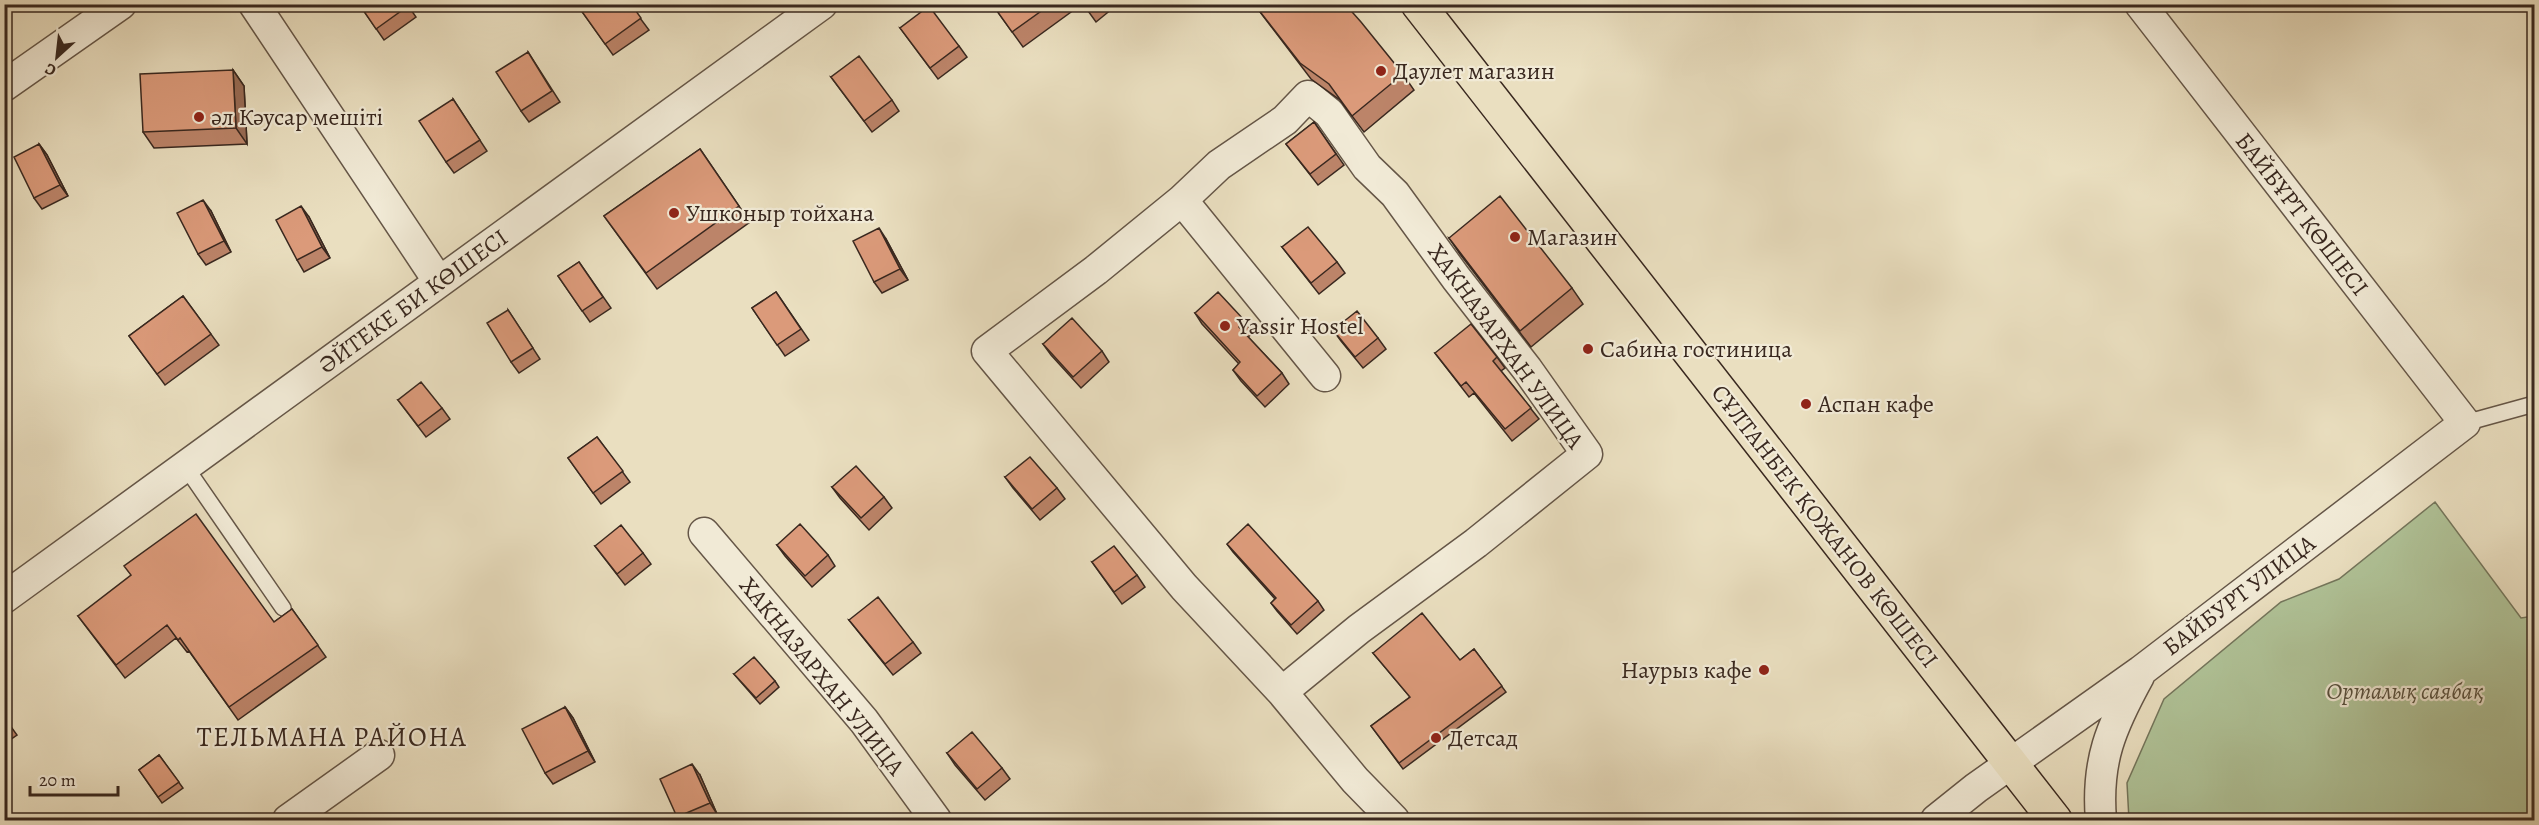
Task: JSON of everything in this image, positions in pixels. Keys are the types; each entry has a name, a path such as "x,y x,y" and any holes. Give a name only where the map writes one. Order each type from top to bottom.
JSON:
{"main road":[{"name":"СҰЛТАНБЕК ҚОЖАНОВ КӨШЕСІ","path":"1418,4 2055,820"}],"street":[{"path":"4,86 121,4"},
{"path":"255,4 439,282"},
{"name":"ӘЙТЕКЕ БИ КӨШЕСІ","path":"4,598 822,4"},
{"name":"БАЙБҰРТ КӨШЕСІ","path":"2140,4 2465,423"},
{"name":"ХАКНАЗАРХАН УЛИЦА","path":"1282,692 1359,629 1476,543 1587,454 1527,369 1476,305 1395,194 1367,167 1329,113 1308,96 1285,120 1219,165 1182,200 1096,270 987,351 1184,587 1282,692 1355,780 1394,820"},
{"path":"1182,200 1325,376"},
{"name":"БАЙБУРТ УЛИЦА","path":"1936,820 2141,671 2465,423"},
{"name":"ХАКНАЗАРХАН УЛИЦА","path":"704,533 864,721 936,820"},
{"path":"2101,820 2098,791 2104,752 2119,712 2141,671"},
{"path":"288,820 379,755"}],"lane":[{"path":"2465,423 2535,405"},
{"path":"185,466 283,608"}],"green space":[{"name":"Орталық саябақ","path":"2435,502 2521,618 2534,616 2534,820 2129,820 2127,783 2164,699 2281,602 2339,579"}],"building":[{"path":"359,4 407,4 408,6 376,29"},
{"path":"581,4 631,4 641,18 605,44 578,6"},
{"path":"992,4 1051,4 1012,32"},
{"path":"1254,4 1345,4 1403,74 1352,116 1329,84 1300,63"},
{"path":"929,6 959,46 930,68 900,28"},
{"path":"528,52 552,91 521,111 496,72"},
{"path":"859,56 892,100 864,121 831,77"},
{"name":"әл Кәусар мешіті","path":"233,70 236,128 143,132 140,74"},
{"path":"453,99 480,140 446,162 419,121"},
{"path":"1314,122 1336,154 1310,174 1286,144"},
{"path":"39,144 60,185 34,198 14,157"},
{"path":"700,149 739,206 646,273 604,216"},
{"path":"1500,196 1572,288 1520,331 1449,238"},
{"path":"203,200 224,241 198,254 177,213"},
{"path":"301,206 322,247 297,260 276,220"},
{"path":"1308,227 1337,262 1311,283 1282,247"},
{"path":"879,228 900,269 874,282 853,241"},
{"path":"579,262 603,297 582,311 558,276"},
{"path":"776,292 801,329 777,345 752,308"},
{"path":"1218,292 1245,321 1239,327 1282,373 1257,396 1233,370 1240,362 1195,313"},
{"path":"183,296 211,334 157,374 129,336"},
{"path":"508,310 533,348 511,362 487,323"},
{"path":"1357,311 1378,338 1355,357 1333,330"},
{"path":"1072,318 1102,351 1073,377 1043,344"},
{"path":"1471,324 1497,357 1493,361 1531,408 1505,429 1466,382 1461,386 1435,353"},
{"path":"421,382 442,408 418,426 398,400"},
{"path":"597,437 623,471 593,493 568,458"},
{"path":"1030,457 1057,488 1032,509 1005,477"},
{"path":"856,466 884,497 861,518 832,487"},
{"path":"196,514 274,622 292,609 318,645 229,707 180,638 178,640 167,625 116,665 78,616 131,575 124,566"},
{"path":"800,524 828,555 805,576 777,545"},
{"path":"1248,524 1318,601 1291,625 1271,603 1276,598 1227,544"},
{"path":"621,525 643,553 617,574 595,546"},
{"path":"1114,546 1137,575 1114,592 1092,562"},
{"path":"878,597 913,642 885,664 849,620"},
{"path":"1422,613 1460,660 1474,649 1502,686 1399,763 1371,726 1410,697 1373,653"},
{"path":"754,657 775,681 756,698 734,674"},
{"path":"565,707 588,751 545,773 522,729"},
{"path":"4,717 10,724 4,727"},
{"path":"972,732 1002,768 977,789 947,753"},
{"path":"159,755 179,782 158,797 139,770"},
{"path":"692,764 710,803 677,817 660,779"}],"place":[{"name":"Даулет магазин","path":"1381,71"},
{"name":"әл Кәусар мешіті","path":"199,117"},
{"name":"Ушконыр тойхана","path":"674,213"},
{"name":"Магазин","path":"1515,237"},
{"name":"Yassir Hostel","path":"1225,326"},
{"name":"Сабина гостиница","path":"1588,349"},
{"name":"Аспан кафе","path":"1806,404"},
{"name":"Наурыз кафе","path":"1764,670"},
{"name":"Детсад","path":"1436,738"}],"district":[{"name":"ТЕЛЬМАНА РАЙОНА","path":"332,737"}]}
